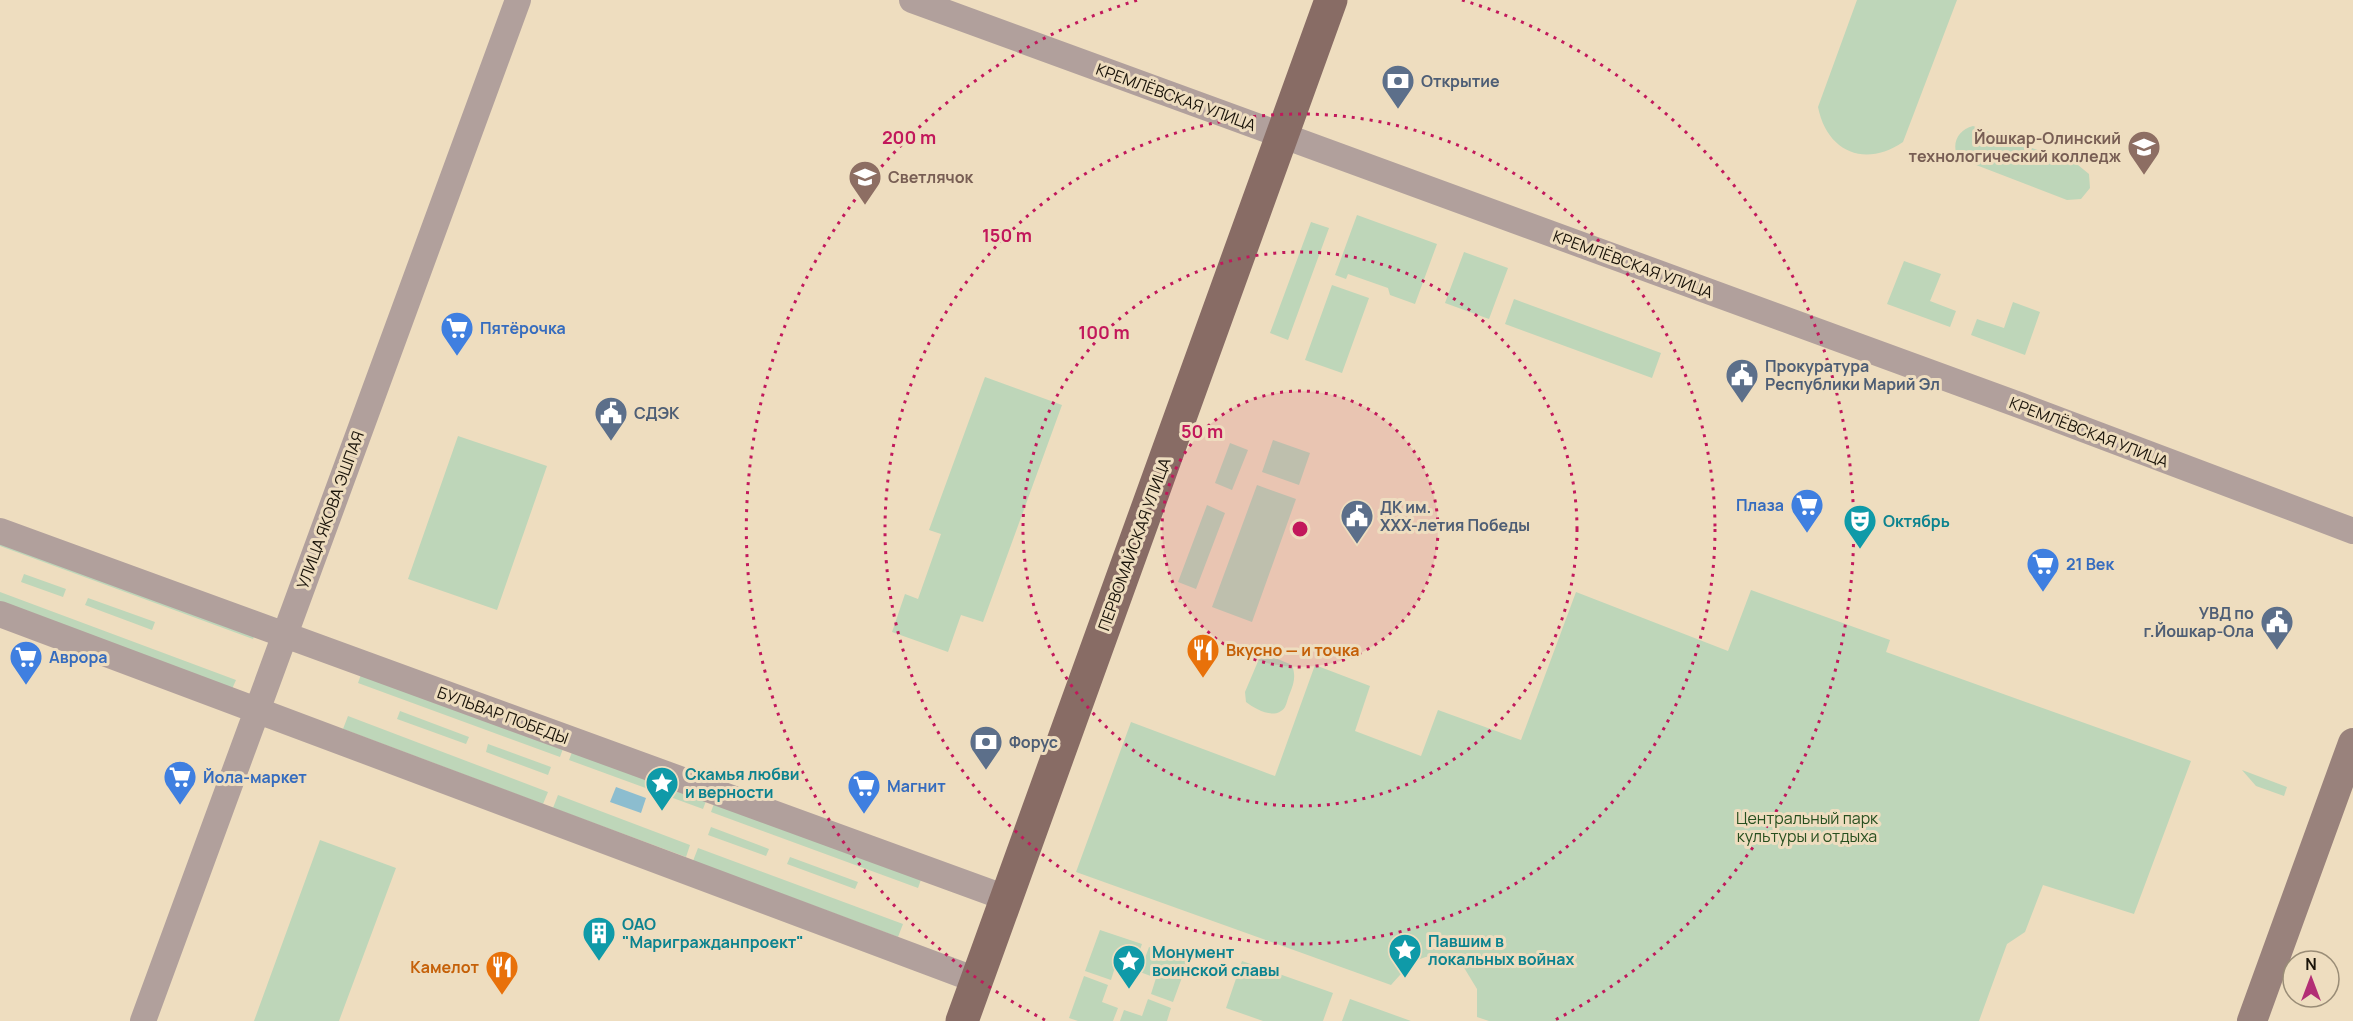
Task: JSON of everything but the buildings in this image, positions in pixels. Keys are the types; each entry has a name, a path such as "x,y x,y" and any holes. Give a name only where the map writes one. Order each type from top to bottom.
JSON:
{"main road":[{"name":"ПЕРВОМАЙСКАЯ УЛИЦА","path":"962,1021 1331,0"},
{"path":"2252,1021 2353,743"}],"street":[{"name":"УЛИЦА ЯКОВА ЭШПАЯ","path":"143,1021 518,0"},
{"name":"КРЕМЛЁВСКАЯ УЛИЦА","path":"912,0 2022,406 2353,531"},
{"name":"БУЛЬВАР ПОБЕДЫ","path":"0,531 1006,898"},
{"path":"0,614 976,980"}],"green space":[{"path":"1857,0 1957,0 1903,142 1889,150 1875,154 1850,151 1839,145 1830,135 1818,107"},
{"path":"1973,126 2078,165 2089,174 2090,188 2081,199 2067,200 1958,158 1955,147 1957,138 1963,131"},
{"path":"1357,215 1437,244 1415,304 1390,295 1388,288 1348,274 1346,279 1335,275"},
{"path":"1311,222 1329,228 1288,340 1270,333"},
{"path":"1464,252 1508,268 1489,319 1445,303"},
{"path":"1904,261 1941,274 1930,301 1956,311 1950,327 1887,304"},
{"path":"1332,285 1369,298 1342,373 1305,360"},
{"path":"1514,299 1661,353 1652,378 1505,324"},
{"path":"2013,302 2040,312 2025,355 1971,335 1977,319 2004,328"},
{"path":"985,377 1062,405 983,622 961,615 948,652 892,632 905,594 918,599 941,534 929,530"},
{"path":"458,436 547,466 497,610 408,579"},
{"path":"1273,440 1310,453 1299,485 1262,472"},
{"path":"1230,443 1248,450 1232,490 1215,483"},
{"path":"1257,485 1296,499 1252,622 1212,607"},
{"path":"1207,505 1225,513 1196,589 1178,582"},
{"path":"0,535 257,629 253,639 0,546"},
{"path":"24,574 66,589 63,597 21,582"},
{"name":"Центральный парк культуры и отдыха","path":"1751,590 1890,640 1886,652 2191,761 2134,914 2043,885 2025,932 2007,944 1979,1021 1489,1021 1477,1017 1477,989 1460,961 1428,956 1413,963 1391,985 1076,872 1131,722 1275,776 1315,665 1370,686 1355,731 1421,756 1438,710 1521,740 1576,592 1728,651"},
{"path":"0,592 236,680 232,689 0,603"},
{"path":"88,598 155,622 152,630 85,605"},
{"path":"1268,655 1292,665 1294,673 1286,705 1276,713 1260,710 1246,702 1245,692 1259,659"},
{"path":"363,669 565,743 560,757 358,683"},
{"path":"400,711 469,737 466,744 397,719"},
{"path":"348,716 548,792 543,804 343,729"},
{"path":"488,744 551,767 548,775 486,752"},
{"path":"574,747 708,796 703,809 569,760"},
{"path":"2242,770 2287,787 2284,796 2256,786"},
{"path":"558,795 690,845 686,857 553,808"},
{"path":"716,798 923,874 918,888 711,812"},
{"path":"711,827 769,849 766,856 708,835"},
{"path":"320,840 396,868 339,1021 254,1021"},
{"path":"698,848 903,924 898,937 693,861"},
{"path":"790,857 858,882 855,889 787,864"},
{"path":"1100,930 1142,944 1133,970 1116,964 1111,980 1085,971"},
{"path":"1149,947 1188,961 1173,1002 1151,994 1156,978 1140,972"},
{"path":"1242,961 1333,993 1323,1021 1263,1021 1226,1008"},
{"path":"1084,976 1108,985 1102,1002 1118,1008 1113,1021 1078,1021 1069,1018"},
{"path":"1148,999 1171,1008 1167,1021 1120,1021 1124,1010 1142,1016"},
{"path":"1350,999 1411,1021 1342,1021"}],"water":[{"path":"616,787 646,798 641,813 610,802"}],"place":[{"name":"Открытие","path":"1398,110"},
{"name":"Йошкар-Олинский технологический колледж","path":"2144,176"},
{"name":"Светлячок","path":"865,206"},
{"name":"Пятёрочка","path":"457,357"},
{"name":"Прокуратура Республики Марий Эл","path":"1742,404"},
{"name":"СДЭК","path":"611,442"},
{"name":"Плаза","path":"1807,534"},
{"name":"ДК им. ХХХ-летия Победы","path":"1357,545"},
{"name":"Октябрь","path":"1860,550"},
{"name":"21 Век","path":"2043,593"},
{"name":"УВД по г.Йошкар-Ола","path":"2277,651"},
{"name":"Вкусно — и точка","path":"1203,679"},
{"name":"Аврора","path":"26,686"},
{"name":"Форус","path":"986,771"},
{"name":"Йола-маркет","path":"180,806"},
{"name":"Скамья любви и верности","path":"662,812"},
{"name":"Магнит","path":"864,815"},
{"name":"OAO \"Маригражданпроект\"","path":"599,962"},
{"name":"Павшим в локальных войнах","path":"1405,979"},
{"name":"Монумент воинской славы","path":"1129,990"},
{"name":"Камелот","path":"502,996"}]}
